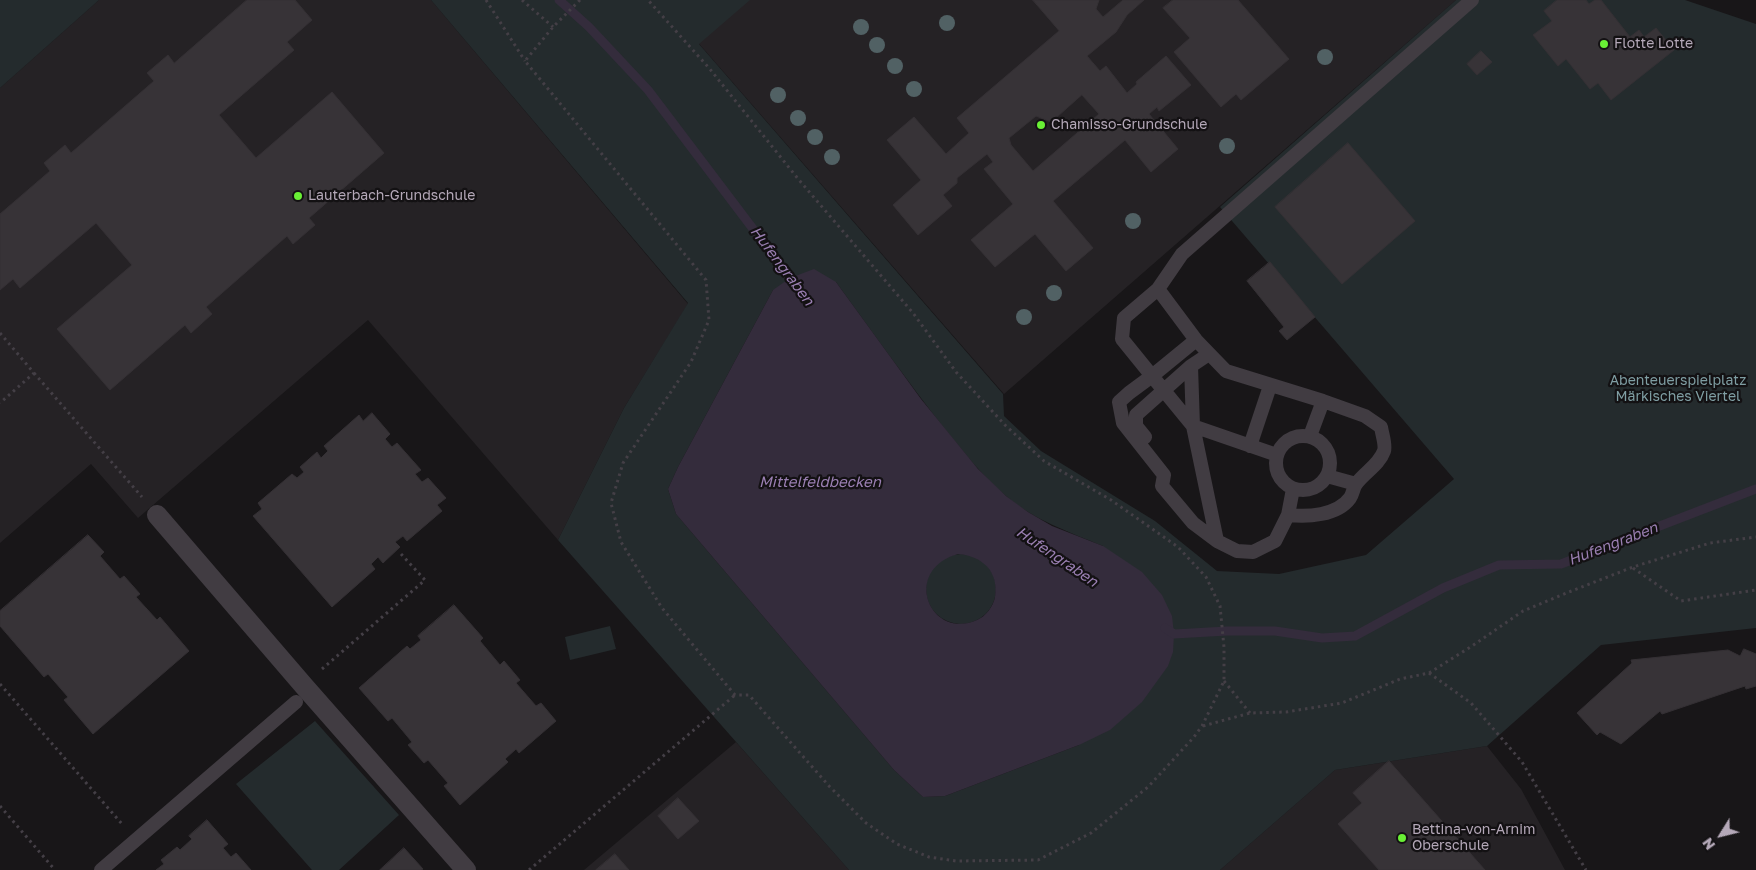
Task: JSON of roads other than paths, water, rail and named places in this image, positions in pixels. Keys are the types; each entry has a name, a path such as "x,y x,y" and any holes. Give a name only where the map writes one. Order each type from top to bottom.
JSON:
{"street":[{"path":"157,515 300,694 466,870"}],"lane":[{"path":"1277,455 1193,426 1122,339 1124,318 1158,289 1182,254 1472,0"},
{"path":"1158,289 1196,340 1226,371 1365,416 1381,427 1384,450 1373,468 1356,484 1350,498 1337,508 1322,514 1288,515"},
{"path":"1164,475 1123,423 1119,402 1129,392 1196,340"},
{"path":"1209,354 1191,366 1136,415 1136,426 1167,463 1162,486 1193,523 1217,541 1237,551 1253,552 1275,541 1288,515 1293,489"},
{"path":"1191,366 1193,426 1217,541"},
{"path":"1250,446 1270,386"},
{"path":"1310,436 1323,401"},
{"path":"1302,435 1310,436 1324,445 1328,452 1330,468 1323,482 1316,487 1301,490 1293,489 1280,478 1275,463 1277,455 1280,447 1286,441 1302,435"},
{"path":"1327,476 1356,484"},
{"path":"102,870 300,694"}],"water":[{"name":"Mittelfeldbecken","path":"814,269 836,282 921,399 978,469 1006,496 1052,526 1103,546 1142,572 1162,595 1172,616 1174,634 1173,652 1168,666 1142,702 1110,730 1079,745 945,796 923,797 894,770 676,514 668,489 678,467 773,290 790,278","holes":["958,554 967,555 987,566 996,588 994,601 986,614 977,620 960,624 946,621 935,613 928,601 927,587 930,574 941,562"]}],"waterway":[{"name":"Hufengraben","path":"559,0 589,27 648,90 797,287"},
{"name":"Hufengraben","path":"1165,628 1174,634 1275,631 1322,638 1355,636 1443,588 1499,565 1561,564 1756,489"}],"place":[{"name":"Flotte Lotte","path":"1604,44"},
{"name":"Chamisso-Grundschule","path":"1041,125"},
{"name":"Lauterbach-Grundschule","path":"298,196"},
{"name":"Bettina-von-Arnim Oberschule","path":"1402,838"}],"park label":[{"name":"Abenteuerspielplatz Märkisches Viertel","path":"1678,390"}]}
